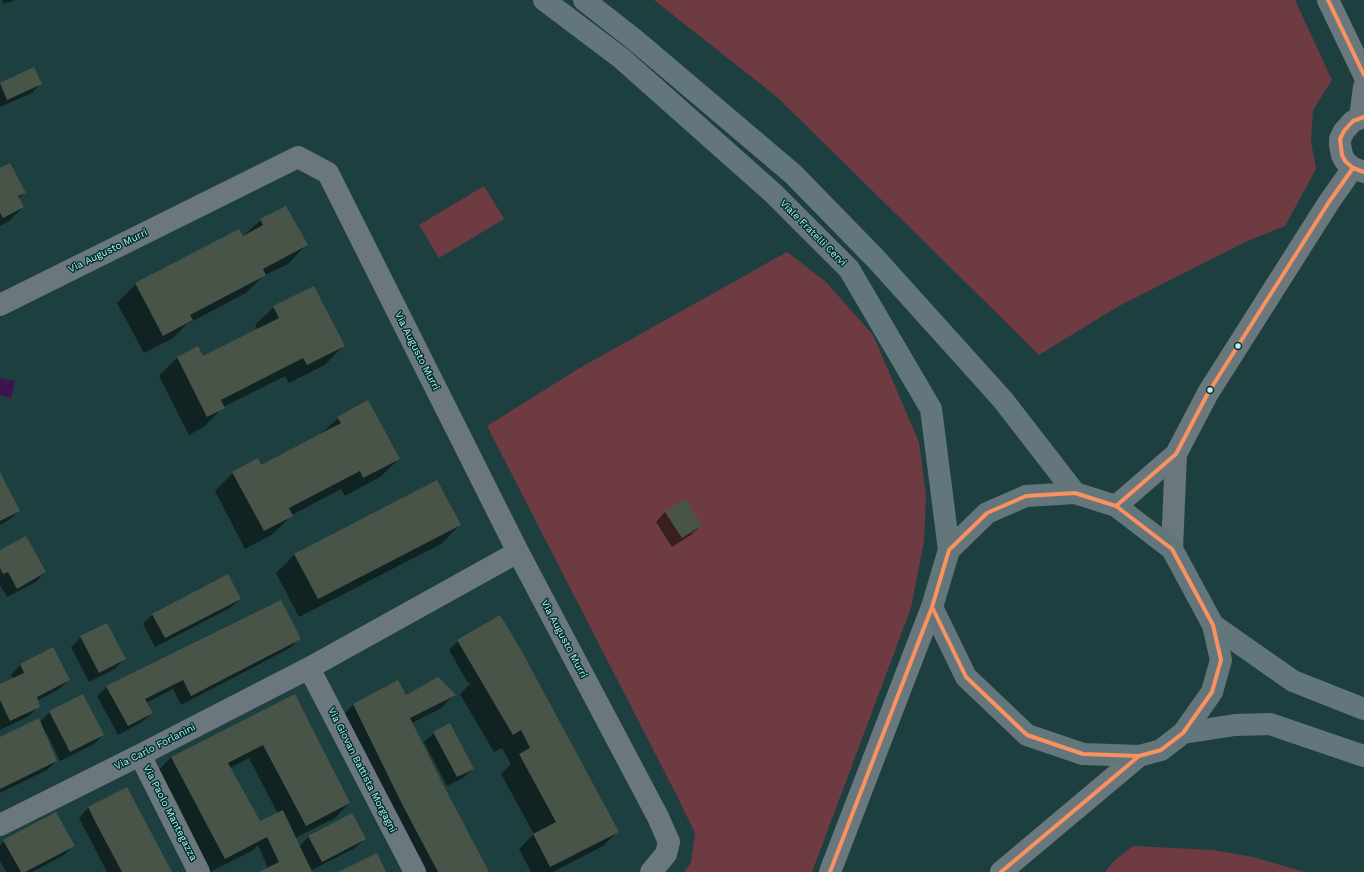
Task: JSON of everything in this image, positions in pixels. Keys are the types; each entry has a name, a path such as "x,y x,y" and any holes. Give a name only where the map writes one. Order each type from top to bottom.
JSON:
{"main road":[{"name":"Viale Fratelli Cervi","path":"544,0 621,58 773,192 849,269 931,409 949,550 932,608 966,677 1027,735 1083,754 1140,756 1161,750 1183,733 1212,692 1221,660 1213,625 1172,549 1116,506 1075,493 1026,496 987,513 949,550"},
{"path":"584,0 635,40 799,180 876,259 1003,400 1075,493"},
{"name":"Viale Fratelli Cervi","path":"1213,625 1293,681 1364,709"},
{"name":"Viale Fratelli Cervi","path":"1183,733 1235,725 1270,724 1364,756"}],"street":[{"path":"1328,0 1364,75"},
{"path":"1116,506 1176,454 1208,393 1329,202 1358,170 1345,161 1342,155 1340,139 1344,131 1353,121 1362,118 1364,87"},
{"name":"Via Augusto Murri","path":"0,305 298,158 328,173 518,552 658,817 669,842 666,854 650,872"},
{"path":"1172,549 1176,454"},
{"name":"Via Carlo Forlanini","path":"0,825 309,668 518,552"},
{"path":"830,872 932,608"},
{"name":"Via Giovan Battista Morgagni","path":"309,668 415,872"},
{"name":"Via Paolo Mantegazza","path":"140,755 199,872"},
{"path":"1001,872 1140,756"}],"shaded area":[{"path":"654,0 1295,0 1332,80 1313,110 1311,142 1316,169 1285,226 1245,242 1117,307 1039,355 777,97"},
{"path":"484,186 504,219 439,258 419,225"},
{"path":"787,252 825,281 873,335 919,442 926,496 924,541 911,608 812,872 684,872 691,863 695,833 487,426 578,369"},
{"path":"0,378 15,381 11,398 0,395"},
{"path":"1133,846 1213,850 1253,857 1304,872 1105,872 1115,860"}],"building":[{"path":"34,67 42,84 7,100 0,83"},
{"path":"10,163 26,193 18,196 24,207 3,218 0,213 0,168"},
{"path":"286,206 308,245 263,269 266,275 190,315 193,320 163,336 135,283 239,229 243,236 263,225 260,219"},
{"path":"314,286 345,346 307,365 303,358 221,400 225,408 207,417 177,357 198,346 203,356 279,318 273,306"},
{"path":"368,400 400,459 363,478 360,471 289,508 293,516 264,531 232,472 258,458 261,465 341,423 337,417"},
{"path":"0,472 20,511 0,521"},
{"path":"437,480 461,525 318,599 294,554"},
{"path":"685,499 702,525 682,538 665,512"},
{"path":"26,536 46,572 17,589 8,572 3,574 0,568 0,550"},
{"path":"228,574 241,599 165,638 152,614"},
{"path":"281,600 301,639 191,696 183,680 145,699 153,713 128,726 106,686"},
{"path":"500,615 521,650 619,832 550,867 533,834 556,822 519,754 530,748 521,730 513,735 457,640"},
{"path":"107,623 126,659 99,673 80,636"},
{"path":"53,647 70,680 37,697 40,707 10,721 0,700 0,684 24,673 20,664"},
{"path":"438,677 456,695 410,718 489,872 438,872 402,804 353,704 398,680 406,695"},
{"path":"83,694 104,735 70,752 49,711"},
{"path":"295,694 350,803 306,826 263,745 228,763 260,821 283,810 312,872 259,872 279,862 267,837 225,859 171,757"},
{"path":"39,718 57,761 0,789 0,737"},
{"path":"450,723 474,769 457,777 433,732"},
{"path":"127,787 172,872 122,872 98,827 88,807"},
{"path":"56,812 75,846 25,872 21,872 3,840"},
{"path":"352,813 366,839 322,862 308,836"},
{"path":"377,853 386,872 338,872"}],"transit line":[{"path":"1328,0 1364,75"},
{"path":"1364,117 1353,121 1344,131 1340,139 1342,155 1345,161 1353,168 1364,172"},
{"path":"1116,506 1176,454 1208,393 1329,202 1353,168"},
{"path":"1075,493 1116,506 1172,549 1213,625 1221,660 1212,692 1183,733 1161,750 1139,756 1083,754 1027,735 966,677 932,607 949,550 987,513 1026,496 1075,493"},
{"path":"830,872 932,607"},
{"path":"1001,872 1139,756"}]}
